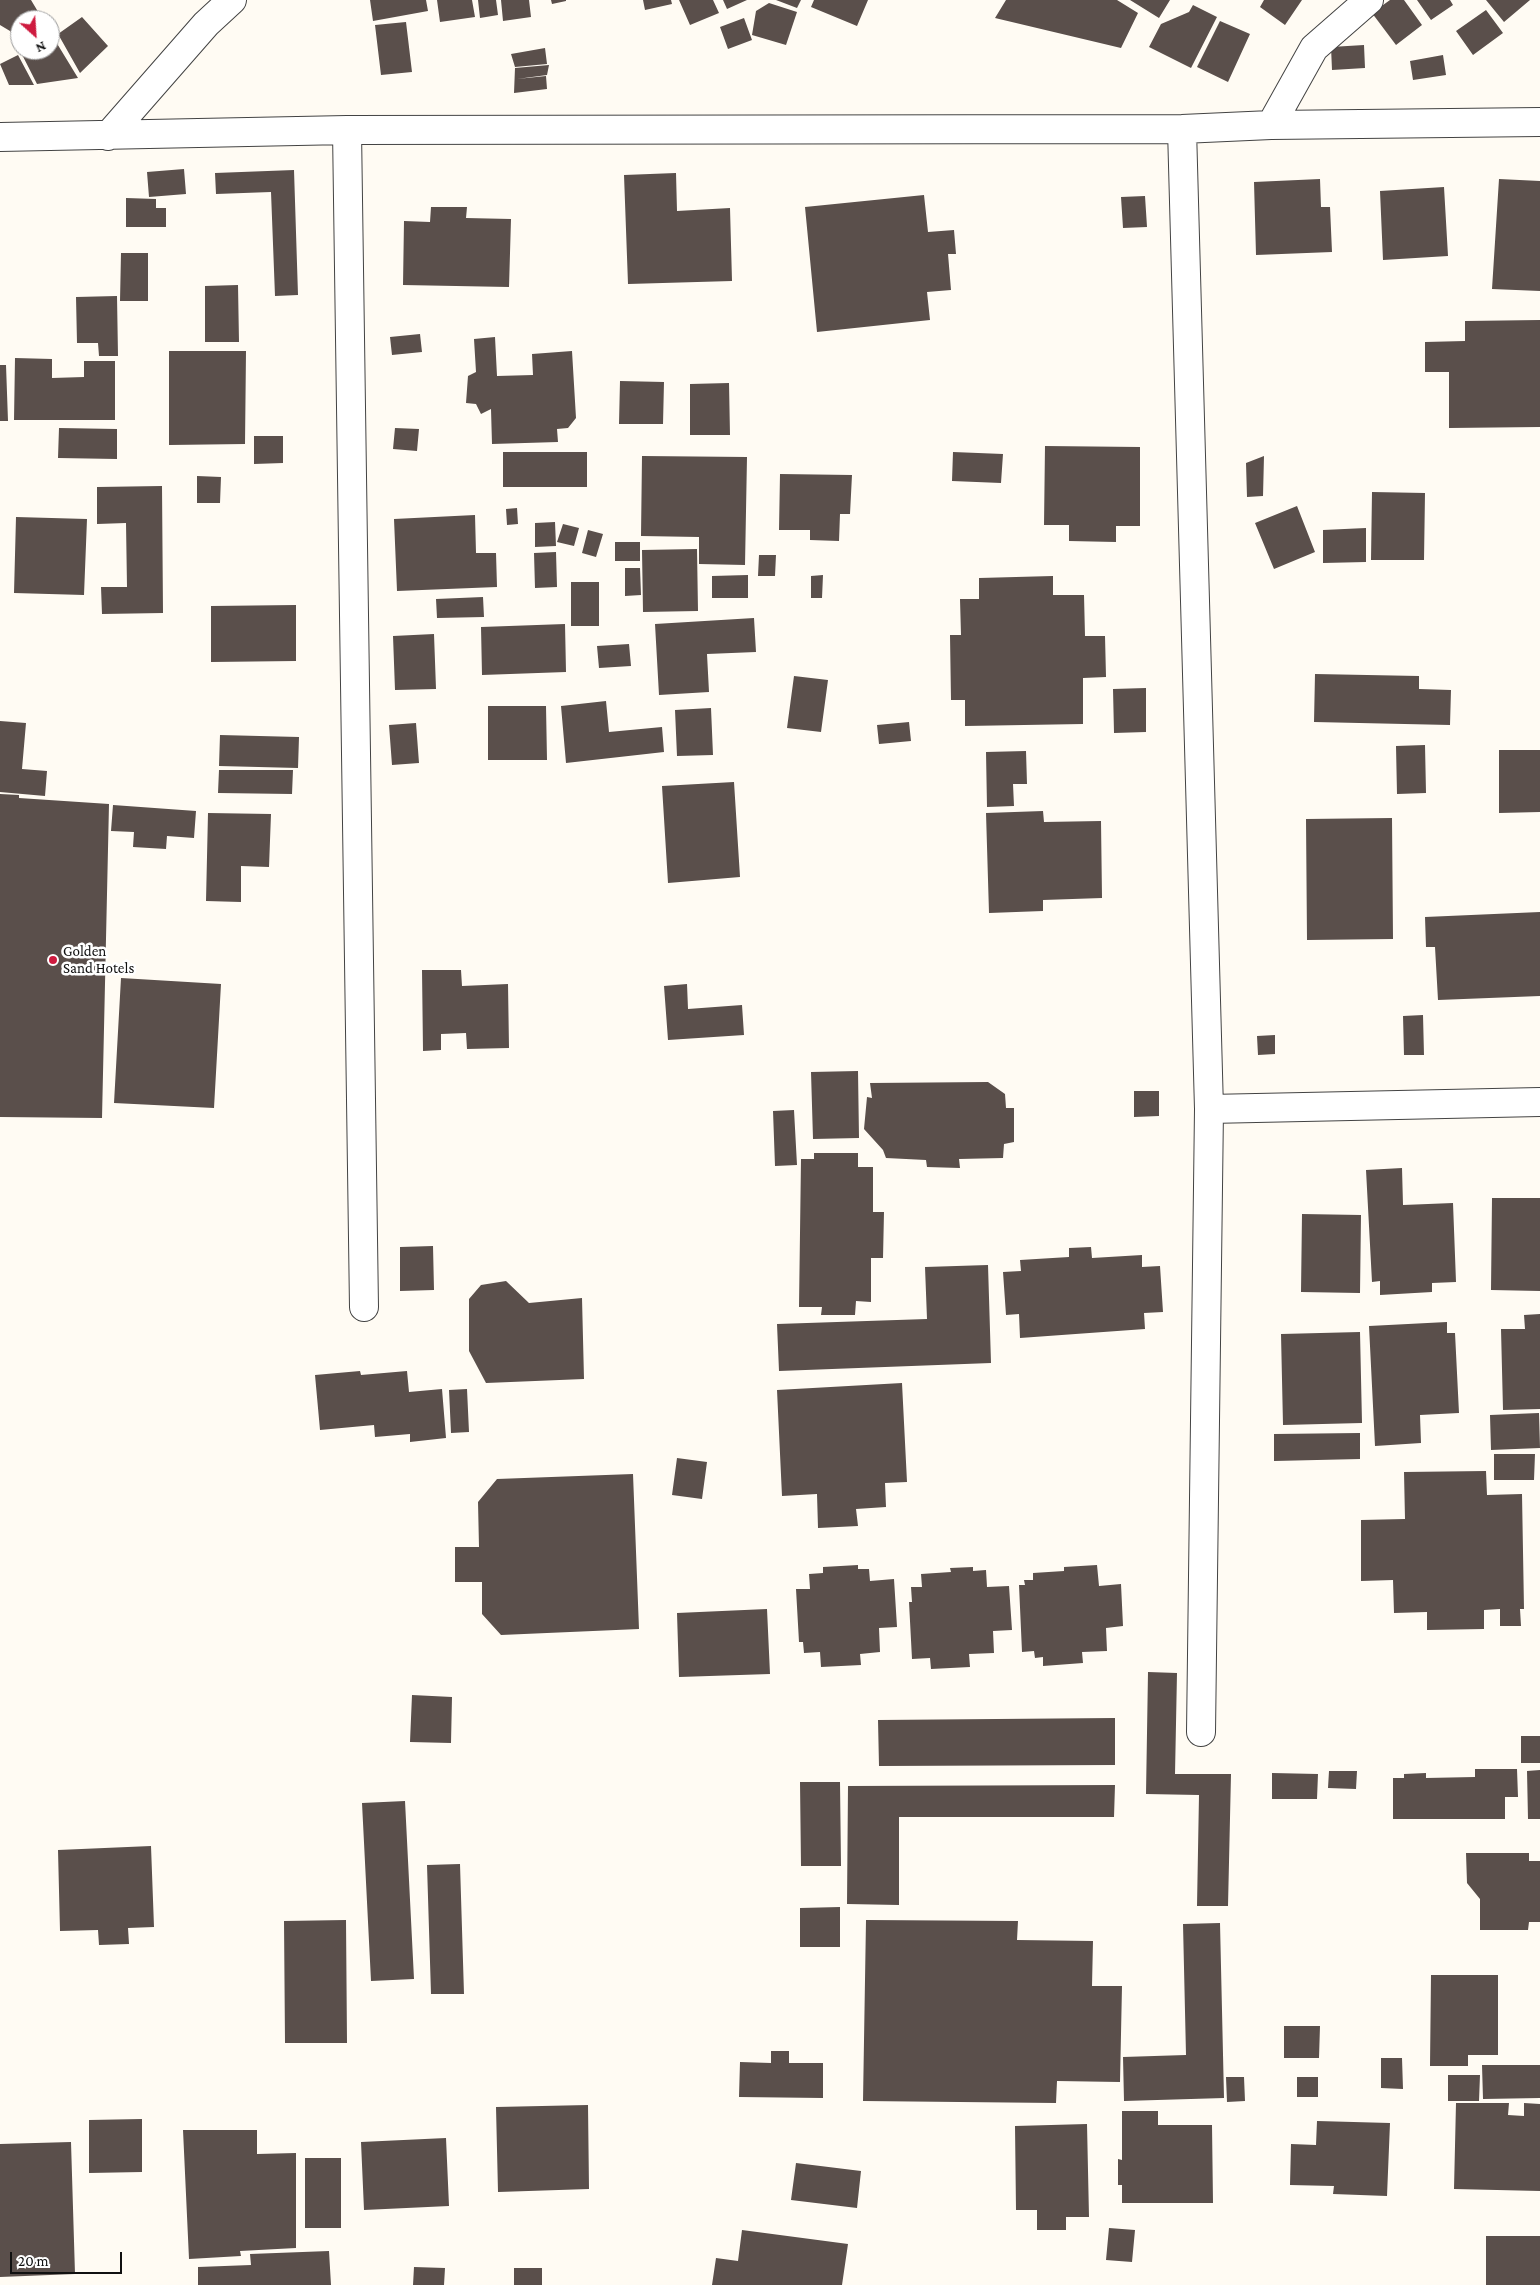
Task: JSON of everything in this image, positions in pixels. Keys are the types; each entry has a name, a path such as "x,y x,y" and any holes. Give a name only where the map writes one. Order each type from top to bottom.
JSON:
{"street":[{"path":"108,136 206,24 232,0"},
{"path":"1271,125 1314,48 1369,0"},
{"path":"0,137 347,130 1182,129 1271,125 1540,122"},
{"path":"1182,129 1208,1109 1201,1732"},
{"path":"347,130 364,1307"},
{"path":"1208,1109 1540,1102"}],"building":[{"path":"0,0 31,0 37,10 10,10 10,31 0,25"},
{"path":"370,0 426,0 428,11 373,21"},
{"path":"437,0 472,0 475,17 440,22"},
{"path":"478,0 496,0 498,15 480,18"},
{"path":"501,0 529,0 531,17 503,21"},
{"path":"551,0 566,0 566,1 552,4"},
{"path":"643,0 671,0 672,4 645,10"},
{"path":"679,0 713,0 719,13 690,25"},
{"path":"723,0 747,0 727,9"},
{"path":"776,0 801,0 797,8"},
{"path":"814,0 868,0 857,26 811,7"},
{"path":"1006,0 1117,0 1138,13 1121,48 995,18"},
{"path":"1130,0 1170,0 1159,18"},
{"path":"1264,0 1302,0 1285,25 1260,7"},
{"path":"1390,0 1404,0 1422,25 1396,45 1372,13"},
{"path":"1417,0 1450,0 1453,5 1431,20"},
{"path":"1486,0 1530,0 1504,22"},
{"path":"769,3 797,12 786,45 752,35 756,11"},
{"path":"1193,5 1217,17 1191,68 1149,47 1161,24 1189,12"},
{"path":"1486,10 1503,33 1473,55 1456,31"},
{"path":"82,17 108,46 80,73 60,38 60,33"},
{"path":"744,18 752,40 728,49 720,27"},
{"path":"1220,21 1250,34 1228,82 1197,67"},
{"path":"406,22 412,72 381,75 375,25"},
{"path":"1364,45 1365,68 1332,70 1331,47"},
{"path":"60,48 78,78 37,84 25,60 60,60"},
{"path":"545,48 547,64 515,67 511,54"},
{"path":"1443,55 1446,75 1413,80 1410,61"},
{"path":"10,59 21,60 34,85 9,85 0,64"},
{"path":"549,65 547,75 517,79 546,76 547,89 514,93 515,68"},
{"path":"184,169 186,194 149,197 147,172"},
{"path":"294,170 298,295 275,296 271,192 216,194 215,173"},
{"path":"676,173 677,211 730,208 732,281 628,284 624,175"},
{"path":"1320,179 1321,207 1330,207 1332,252 1256,255 1254,182"},
{"path":"1499,179 1540,181 1540,291 1492,289"},
{"path":"1444,187 1448,256 1383,260 1380,191"},
{"path":"924,195 928,232 954,230 956,254 948,254 951,290 927,292 930,320 817,332 805,207"},
{"path":"1145,196 1147,227 1123,228 1121,197"},
{"path":"126,198 156,199 156,208 166,208 166,227 126,227"},
{"path":"431,207 467,207 466,218 511,219 509,287 403,285 404,221 430,222"},
{"path":"121,253 148,253 148,301 120,301"},
{"path":"238,285 239,342 205,342 205,286"},
{"path":"117,296 118,356 99,356 98,343 77,343 76,297"},
{"path":"1540,320 1540,427 1449,428 1449,372 1425,372 1425,342 1465,341 1465,321"},
{"path":"420,334 422,352 392,355 390,337"},
{"path":"495,337 497,376 533,375 532,354 572,351 576,418 568,428 557,429 558,442 492,444 491,409 481,414 476,404 466,403 468,376 476,372 474,339"},
{"path":"169,351 246,351 245,444 169,445"},
{"path":"15,358 52,359 52,378 84,377 84,361 115,361 115,420 14,420"},
{"path":"0,365 6,365 8,421 0,421"},
{"path":"620,381 664,382 663,424 619,424"},
{"path":"729,383 730,435 690,435 690,384"},
{"path":"59,428 117,429 117,459 58,458"},
{"path":"395,428 419,429 417,451 393,449"},
{"path":"254,436 283,436 283,463 254,464"},
{"path":"1045,446 1140,447 1140,526 1116,526 1116,542 1069,541 1069,525 1044,525"},
{"path":"503,452 587,452 587,487 503,487"},
{"path":"953,452 1003,454 1001,483 952,481"},
{"path":"642,456 747,457 745,565 699,564 699,537 641,536"},
{"path":"1264,456 1263,496 1247,497 1246,463"},
{"path":"780,474 852,475 850,514 840,514 839,541 810,540 810,530 779,530"},
{"path":"197,476 221,477 220,503 197,503"},
{"path":"162,486 163,613 102,614 101,587 127,587 126,523 97,524 97,487"},
{"path":"1372,492 1425,493 1424,560 1371,560"},
{"path":"1297,506 1315,552 1274,569 1255,523"},
{"path":"517,508 518,524 507,525 506,509"},
{"path":"475,515 476,553 496,553 497,587 397,591 394,519"},
{"path":"16,517 87,519 84,595 14,593"},
{"path":"555,522 556,546 535,547 535,523"},
{"path":"563,524 579,528 574,546 557,542"},
{"path":"1366,528 1366,562 1323,563 1323,530"},
{"path":"588,530 603,534 596,557 582,553"},
{"path":"615,542 640,542 640,561 615,561"},
{"path":"697,549 698,611 643,612 642,550"},
{"path":"556,552 557,587 535,588 534,553"},
{"path":"759,555 776,555 775,576 758,576"},
{"path":"625,568 640,568 641,595 625,596"},
{"path":"748,575 748,598 712,598 712,576"},
{"path":"823,575 822,598 811,598 811,576"},
{"path":"1053,576 1053,595 1084,595 1085,636 1105,636 1106,677 1083,678 1083,724 965,726 965,700 951,700 950,635 961,635 960,599 979,599 979,578"},
{"path":"571,582 599,582 599,626 571,626"},
{"path":"483,597 484,617 437,618 436,599"},
{"path":"296,605 296,661 211,662 211,606"},
{"path":"754,618 756,652 707,654 709,692 659,695 655,624"},
{"path":"565,624 566,672 482,675 481,627"},
{"path":"434,634 436,689 395,690 393,636"},
{"path":"629,644 631,666 599,668 597,646"},
{"path":"1315,674 1419,676 1419,689 1451,690 1450,725 1314,722"},
{"path":"794,676 828,680 821,732 787,728"},
{"path":"1146,688 1146,732 1114,733 1113,689"},
{"path":"606,701 609,732 662,727 664,752 566,763 561,706"},
{"path":"488,706 546,706 547,760 488,760"},
{"path":"711,708 713,755 677,756 675,710"},
{"path":"0,721 26,723 22,769 47,771 45,796 0,792"},
{"path":"909,722 911,741 879,744 877,725"},
{"path":"416,723 419,763 392,765 389,725"},
{"path":"220,735 299,737 298,768 219,766"},
{"path":"1425,745 1426,793 1397,794 1396,746"},
{"path":"1499,750 1540,750 1540,812 1499,813"},
{"path":"1026,751 1027,784 1013,784 1014,806 987,807 986,752"},
{"path":"219,770 293,770 292,794 218,793"},
{"path":"734,782 740,877 668,883 662,786"},
{"name":"Golden Sand Hotels","path":"0,794 19,795 19,798 109,804 102,1118 0,1117"},
{"path":"113,805 196,811 194,838 167,836 166,849 133,847 134,832 111,831"},
{"path":"1043,811 1044,822 1101,821 1102,898 1043,900 1043,911 989,913 986,813"},
{"path":"208,813 271,814 269,867 241,866 241,902 206,901"},
{"path":"1392,818 1393,939 1307,940 1306,819"},
{"path":"1540,912 1540,996 1438,1000 1435,947 1426,947 1425,917"},
{"path":"422,970 461,970 462,986 508,984 509,1048 467,1049 466,1033 441,1034 441,1050 423,1051"},
{"path":"121,978 221,984 214,1108 114,1103"},
{"path":"687,984 688,1009 742,1005 744,1035 668,1040 664,986"},
{"path":"1423,1015 1424,1055 1404,1055 1403,1016"},
{"path":"1275,1035 1275,1054 1258,1055 1257,1036"},
{"path":"858,1071 859,1138 813,1139 811,1072"},
{"path":"988,1082 1005,1094 1006,1108 1014,1108 1014,1142 1004,1144 1003,1158 959,1159 960,1168 927,1167 926,1160 886,1158 883,1150 864,1129 867,1097 872,1098 870,1083"},
{"path":"1134,1091 1159,1091 1159,1116 1134,1117"},
{"path":"794,1110 797,1165 775,1166 773,1111"},
{"path":"814,1153 858,1153 858,1167 873,1167 873,1212 884,1212 883,1258 871,1258 871,1302 856,1301 855,1315 821,1315 822,1307 799,1307 801,1159 814,1159"},
{"path":"1402,1168 1403,1205 1453,1203 1456,1282 1432,1283 1432,1292 1380,1295 1380,1281 1372,1282 1366,1170"},
{"path":"1492,1198 1540,1198 1540,1291 1491,1290"},
{"path":"1302,1214 1361,1215 1360,1293 1301,1292"},
{"path":"433,1246 434,1290 400,1291 400,1247"},
{"path":"1091,1247 1092,1258 1142,1255 1142,1267 1160,1266 1163,1312 1144,1313 1145,1329 1020,1338 1019,1314 1006,1315 1003,1272 1021,1271 1020,1260 1069,1257 1069,1248"},
{"path":"988,1265 991,1363 779,1371 777,1324 927,1319 925,1267"},
{"path":"506,1281 529,1303 582,1298 584,1379 486,1383 469,1351 469,1299 481,1285"},
{"path":"1540,1314 1540,1409 1503,1410 1501,1329 1525,1329 1524,1315"},
{"path":"1447,1322 1447,1333 1455,1333 1459,1413 1420,1415 1421,1443 1375,1446 1369,1326"},
{"path":"1360,1332 1362,1423 1283,1425 1281,1334"},
{"path":"360,1371 361,1375 407,1371 409,1392 442,1389 446,1438 410,1442 410,1434 375,1437 374,1425 320,1430 315,1375"},
{"path":"902,1383 907,1482 885,1483 886,1507 856,1509 858,1526 818,1528 817,1494 782,1496 777,1390"},
{"path":"467,1389 469,1432 451,1433 449,1390"},
{"path":"1539,1413 1540,1448 1491,1450 1490,1415"},
{"path":"1360,1433 1360,1459 1274,1461 1274,1434"},
{"path":"1494,1454 1535,1454 1534,1480 1494,1480"},
{"path":"677,1458 707,1462 702,1499 672,1495"},
{"path":"1486,1471 1487,1495 1522,1494 1524,1609 1520,1609 1521,1626 1500,1626 1500,1609 1484,1610 1484,1629 1427,1630 1427,1612 1394,1613 1393,1580 1361,1581 1361,1520 1405,1519 1404,1472"},
{"path":"633,1474 639,1629 501,1635 482,1614 482,1582 455,1582 455,1547 479,1547 478,1502 497,1479"},
{"path":"858,1565 858,1569 869,1569 870,1581 894,1579 897,1627 879,1628 880,1652 860,1654 861,1665 821,1667 820,1652 804,1653 803,1642 799,1642 796,1589 810,1589 809,1574 823,1573 823,1567"},
{"path":"1097,1565 1099,1586 1121,1584 1123,1626 1106,1628 1107,1651 1082,1652 1083,1663 1043,1666 1043,1657 1035,1658 1034,1651 1022,1652 1019,1585 1025,1585 1024,1580 1033,1580 1033,1573 1064,1571 1064,1567"},
{"path":"973,1567 973,1571 986,1570 987,1587 1009,1586 1012,1630 993,1631 994,1653 969,1654 970,1667 931,1669 930,1658 912,1659 909,1602 912,1602 911,1587 922,1587 921,1574 951,1572 950,1568"},
{"path":"767,1609 770,1674 679,1677 677,1613"},
{"path":"1148,1672 1177,1673 1175,1774 1231,1774 1228,1906 1197,1906 1199,1795 1146,1794"},
{"path":"412,1695 452,1697 451,1743 410,1742"},
{"path":"1115,1718 1115,1765 879,1766 878,1720"},
{"path":"1521,1736 1540,1736 1540,1763 1521,1763"},
{"path":"1475,1769 1517,1769 1518,1797 1505,1797 1505,1819 1393,1819 1393,1778 1404,1778 1404,1774 1426,1773 1426,1778 1475,1777"},
{"path":"1540,1770 1540,1819 1528,1819 1527,1771"},
{"path":"1329,1771 1357,1771 1356,1789 1328,1788"},
{"path":"1272,1773 1318,1774 1317,1799 1272,1799"},
{"path":"800,1782 840,1782 841,1866 801,1866"},
{"path":"1115,1785 1114,1817 899,1817 899,1905 847,1904 848,1786"},
{"path":"405,1801 414,1979 371,1981 362,1803"},
{"path":"151,1846 154,1927 128,1928 129,1944 99,1945 98,1930 60,1931 58,1850"},
{"path":"1466,1853 1529,1853 1529,1861 1540,1861 1540,1922 1529,1922 1528,1930 1480,1930 1480,1899 1467,1883"},
{"path":"460,1864 464,1994 431,1994 427,1865"},
{"path":"840,1907 840,1947 800,1947 800,1908"},
{"path":"346,1920 347,2043 285,2043 284,1921"},
{"path":"866,1920 1018,1921 1017,1940 1093,1941 1092,1986 1122,1986 1120,2082 1057,2081 1056,2103 863,2101"},
{"path":"1220,1923 1224,2098 1124,2101 1123,2057 1186,2055 1183,1924"},
{"path":"1431,1975 1498,1975 1498,2055 1468,2055 1468,2066 1430,2066"},
{"path":"1284,2026 1320,2026 1319,2058 1284,2058"},
{"path":"771,2051 789,2051 789,2063 823,2063 823,2098 739,2097 740,2062 771,2063"},
{"path":"1381,2058 1402,2058 1403,2089 1381,2088"},
{"path":"1482,2065 1540,2065 1540,2098 1483,2099"},
{"path":"1448,2075 1480,2075 1479,2101 1448,2101"},
{"path":"1226,2077 1244,2077 1245,2101 1227,2102"},
{"path":"1297,2077 1318,2077 1318,2097 1297,2097"},
{"path":"1456,2103 1509,2103 1508,2115 1524,2116 1524,2103 1540,2104 1540,2191 1454,2189"},
{"path":"588,2105 589,2189 498,2192 496,2107"},
{"path":"1122,2111 1158,2111 1158,2125 1212,2125 1213,2203 1122,2203 1122,2185 1118,2185 1118,2159 1122,2160"},
{"path":"142,2119 142,2172 89,2173 89,2120"},
{"path":"1317,2121 1390,2123 1387,2196 1333,2194 1334,2186 1290,2185 1291,2144 1316,2145"},
{"path":"1087,2124 1089,2217 1066,2217 1066,2230 1037,2230 1037,2210 1016,2210 1015,2126"},
{"path":"183,2130 257,2130 257,2154 296,2153 296,2248 240,2251 241,2256 189,2259"},
{"path":"446,2138 449,2206 364,2210 361,2142"},
{"path":"71,2142 75,2274 0,2277 0,2144"},
{"path":"305,2158 341,2158 341,2228 305,2228"},
{"path":"796,2163 861,2171 857,2208 791,2200"},
{"path":"1109,2228 1135,2230 1132,2262 1106,2260"},
{"path":"742,2230 848,2244 842,2285 712,2285 716,2258 738,2261"},
{"path":"1486,2236 1540,2236 1540,2285 1486,2285"},
{"path":"329,2251 331,2285 198,2285 198,2267 251,2265 250,2254"},
{"path":"414,2267 445,2268 444,2285 413,2285"},
{"path":"514,2268 542,2268 542,2285 514,2285"}],"place":[{"name":"Golden Sand Hotels","path":"53,960"}]}
